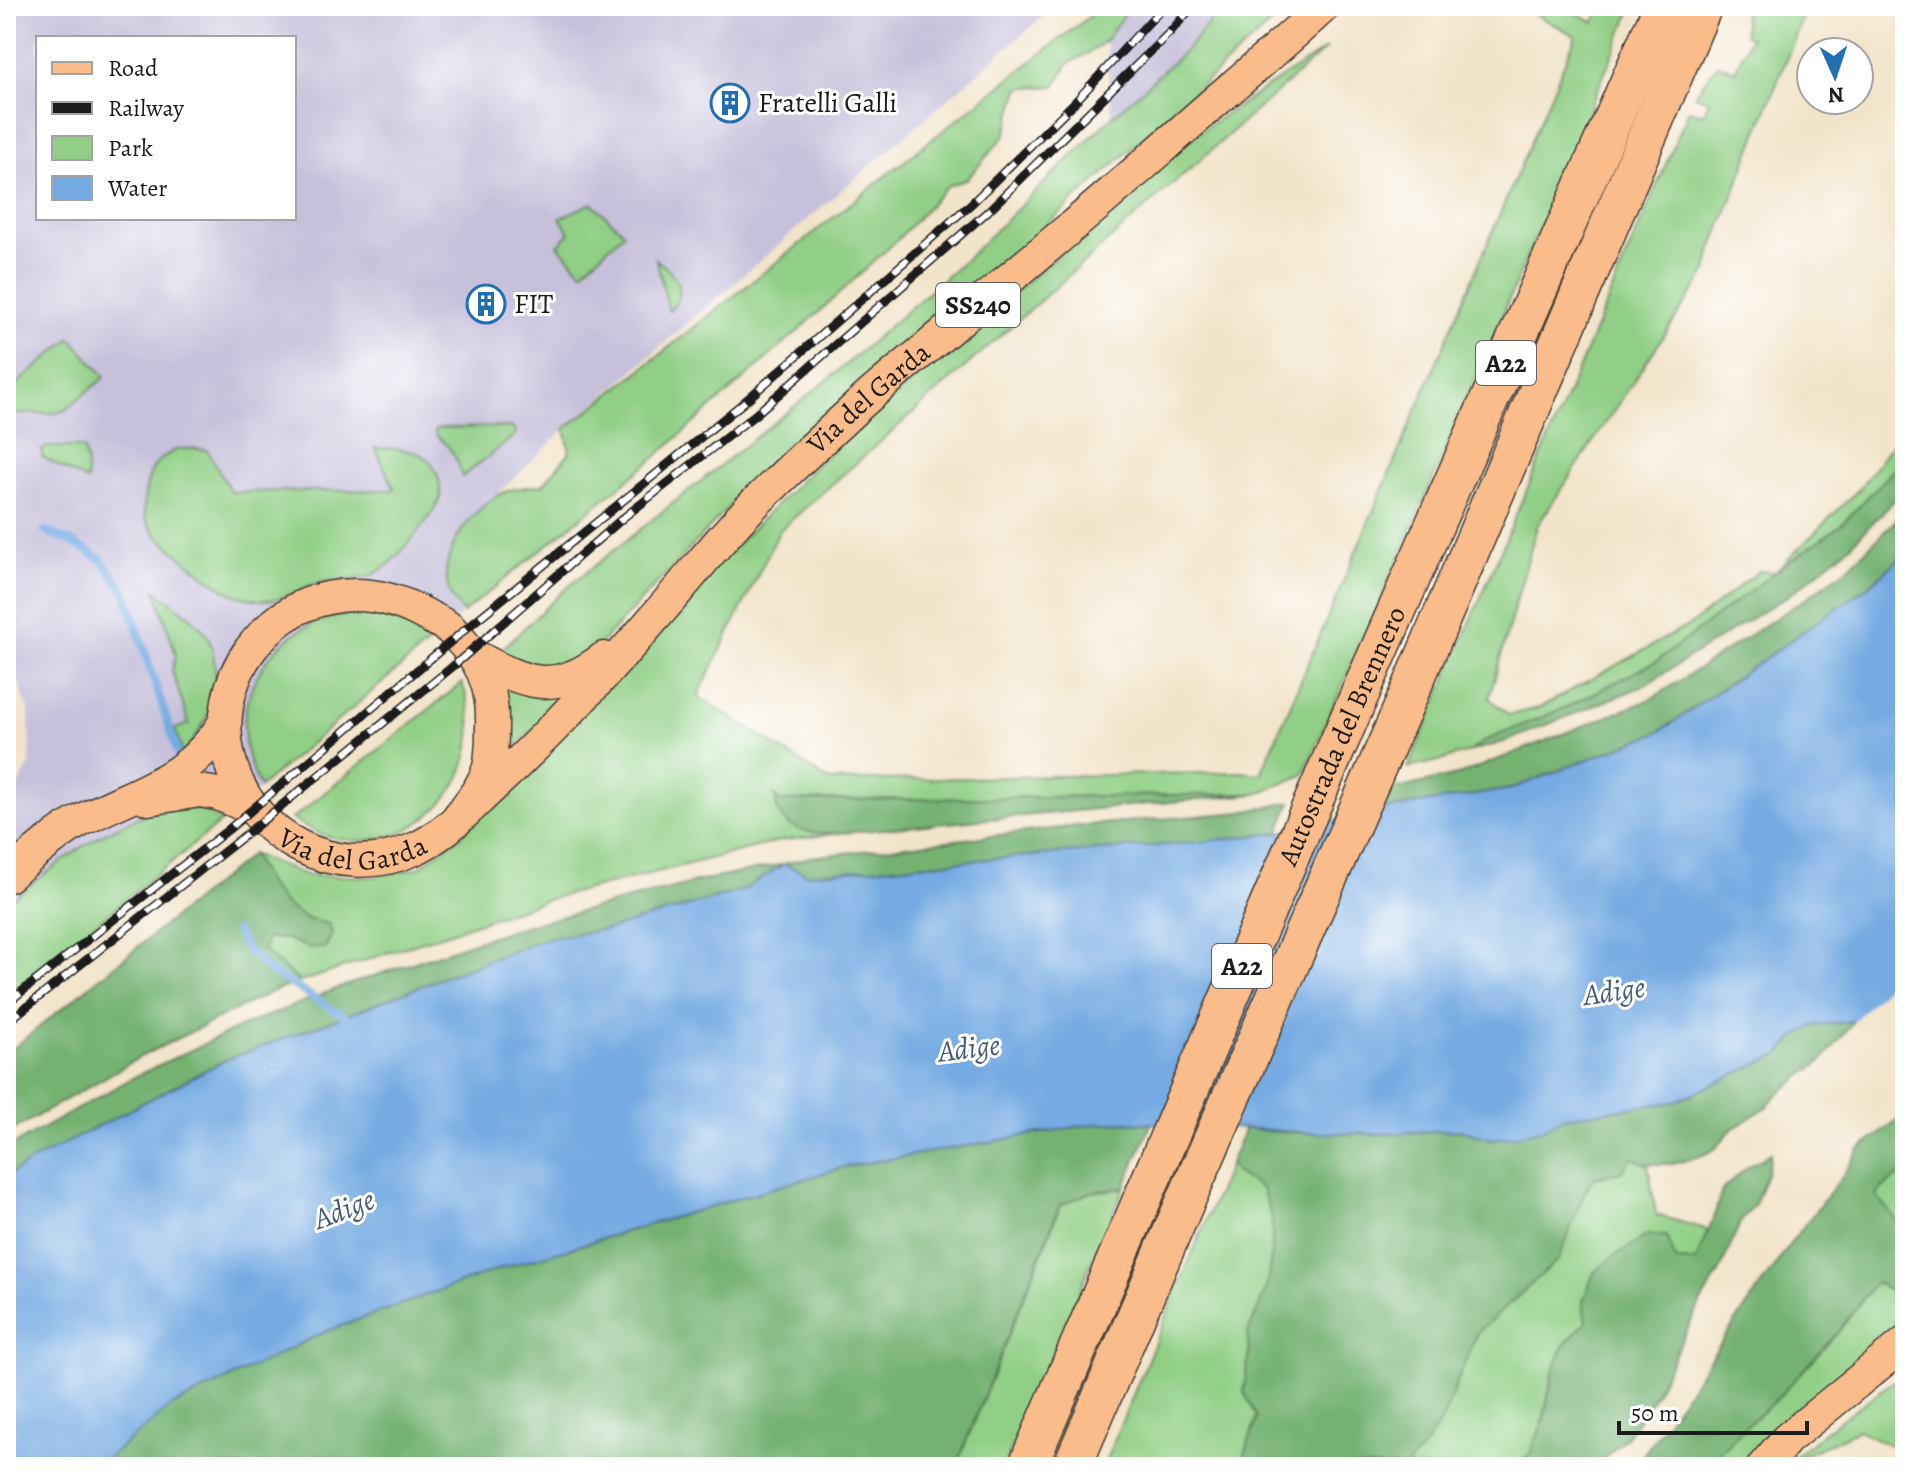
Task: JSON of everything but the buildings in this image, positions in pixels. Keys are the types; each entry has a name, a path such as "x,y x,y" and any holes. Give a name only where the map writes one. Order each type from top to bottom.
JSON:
{"highway":[{"name":"Autostrada del Brennero","path":"1027,1467 1349,719 1663,6"},
{"name":"Autostrada del Brennero","path":"1072,1467 1402,710 1703,6"}],"main road":[{"name":"Via del Garda","path":"457,819 478,791 488,771 492,750 492,711 489,685 475,656 449,628 406,604 363,594 327,597 296,610 269,628 248,652 233,681 225,722 226,744 233,772 253,809 297,846 334,859 391,858 427,843 457,819 531,751 651,622 750,509 861,403 1076,223 1324,6"},
{"name":"Via del Garda","path":"475,656 503,672 527,680 544,683 563,680 586,671 651,622"},
{"name":"Via del Garda","path":"6,877 54,838 80,822 188,766 213,740 225,722"},
{"name":"Via del Garda","path":"104,810 200,791 218,794 253,809"},
{"path":"1763,1467 1787,1439 1905,1343"}],"shaded area":[{"path":"6,6 1055,6 565,429 467,523 451,596 463,613 222,821 217,819 6,903 6,805 30,764 29,712 11,664 6,659"},
{"path":"1130,6 1223,6 1185,51 1112,117 1106,40"}],"green space":[{"path":"1103,6 1130,6 1106,40 1068,64 1056,85 1019,89 1005,135 967,179 947,186 898,239 652,460 463,613 452,598 447,584 447,569 456,541 473,516 505,492 543,485 570,452 565,429"},
{"path":"1223,6 1290,6 1002,265 755,479 600,644 574,662 552,670 528,666 500,651 563,591 830,378 963,262 1112,117 1185,51"},
{"path":"1520,6 1563,6 1594,22 1601,6 1633,6 1429,488 1303,775 1256,794 780,801 775,797 781,816 807,832 841,833 780,841 549,899 300,982 263,950 267,938 287,939 309,948 324,948 332,934 329,924 304,917 279,898 252,854 306,875 373,877 418,868 464,833 725,556 817,464 1203,129 1327,48 780,530 698,696 830,781 1261,774 1576,36"},
{"path":"1743,6 1807,6 1712,249 1707,271 1537,526 1489,698 1509,715 1539,708 1693,623 1759,571 1775,572 1657,661 1569,706 1484,741 1471,751 1408,768 1689,110 1704,114 1709,100 1695,95 1718,64 1735,71 1750,38 1745,35"},
{"path":"592,203 624,233 582,272 558,245 570,233 560,218"},
{"path":"656,259 678,282 679,296 669,311"},
{"path":"71,338 105,377 65,410 6,414 6,393"},
{"path":"1905,426 1905,458 1841,525 1775,572 1860,488"},
{"path":"509,427 516,432 514,436 462,477 453,454 435,430 441,428"},
{"path":"47,447 84,449 87,481 42,457 42,450"},
{"path":"375,448 414,452 430,461 439,480 440,496 427,519 401,552 382,569 366,577 321,582 270,600 242,597 188,563 152,530 145,516 147,484 152,469 176,450 207,450 231,492 395,490"},
{"path":"1905,458 1905,489 1849,547 1792,593 1643,686 1504,742 1471,751 1484,741 1569,706 1657,661 1841,525"},
{"path":"1905,511 1905,554 1869,586 1659,732 1511,789 1381,810 1391,790 1461,774 1661,693 1849,567"},
{"path":"156,591 197,624 208,637 213,652 215,681 212,703 203,724 183,754 175,729 189,724 172,671 176,655"},
{"path":"354,614 395,621 413,629 430,642 260,787 248,758 245,720 248,700 264,664 292,636 310,625"},
{"path":"462,683 470,723 466,759 451,791 428,816 398,833 364,840 328,836 292,819"},
{"path":"504,686 569,696 507,754 510,728"},
{"path":"1256,794 841,833 808,832 792,826 780,815 774,796 780,801"},
{"path":"1291,802 1278,833 807,874 784,864 810,857 1077,826 1242,812"},
{"path":"192,808 222,821 6,997 6,903 69,856 119,826 151,814"},
{"path":"252,854 279,898 295,912 329,924 332,934 325,948 309,948 287,939 267,938 263,950 300,982 274,991 144,1055 6,1134 6,1054"},
{"path":"784,864 744,890 610,929 548,938 223,1061 6,1177 6,1149 138,1075 244,1025 344,986 513,929 696,882"},
{"path":"1854,1021 1822,1061 1779,1093 1765,1108 1732,1129 1715,1149 1673,1164 1648,1164 1632,1158 1621,1172 1593,1178 1559,1259 1476,1334 1443,1418 1406,1467 1241,1467 1257,1417 1244,1392 1248,1333 1266,1290 1272,1252 1272,1219 1262,1188 1236,1173 1230,1163 1245,1128 1275,1132 1375,1134 1460,1130 1492,1139 1543,1129 1563,1117 1674,1102 1780,1054 1794,1038 1815,1025"},
{"path":"1905,1114 1905,1171 1876,1196 1896,1219 1905,1239 1905,1311 1902,1311 1896,1293 1875,1282 1838,1332 1778,1398 1706,1467 1635,1467 1859,1150"},
{"path":"1152,1122 1124,1188 1091,1192 1060,1205 956,1467 97,1467 170,1407 324,1332 499,1269 844,1167 1093,1124"},
{"path":"1771,1153 1767,1174 1755,1204 1740,1223 1720,1271 1654,1396 1627,1436 1595,1467 1513,1467 1529,1456 1543,1422 1553,1372 1564,1345 1586,1322 1583,1301 1594,1272 1648,1235 1667,1236 1676,1261 1696,1262 1722,1190 1745,1169"},
{"path":"1632,1158 1648,1164 1656,1215 1708,1230 1696,1262 1676,1261 1660,1237 1648,1235 1583,1301 1586,1322 1564,1345 1553,1372 1543,1422 1529,1456 1513,1467 1406,1467 1443,1418 1476,1334 1508,1304 1593,1178 1602,1177"},
{"path":"1230,1163 1237,1173 1262,1188 1272,1219 1272,1252 1266,1290 1248,1333 1244,1392 1257,1416 1241,1467 1103,1467"},
{"path":"1905,1171 1905,1239 1896,1219 1876,1196"},
{"path":"1124,1188 1003,1467 956,1467 1061,1205 1091,1192"},
{"path":"1875,1282 1896,1293 1901,1311 1905,1311 1905,1322 1801,1410 1744,1467 1706,1467 1778,1398 1838,1332"},
{"path":"1905,1373 1905,1452 1858,1430 1785,1464 1828,1429"}],"water":[{"name":"Adige","path":"1905,554 1905,1008 1854,1021 1815,1025 1794,1038 1780,1054 1674,1102 1563,1117 1543,1129 1516,1136 1492,1139 1460,1130 1319,1133 1125,1122 1093,1124 844,1167 499,1269 324,1332 170,1407 97,1467 6,1467 6,1177 223,1061 548,938 610,929 744,890 784,864 807,874 1201,842 1278,833 1381,810 1511,789 1659,732 1869,586"}],"pier":[{"path":"1905,968 1905,1012 1851,1026 1854,1021"}],"waterway":[{"path":"45,531 101,559 125,591 179,757"},
{"path":"236,931 247,950 268,970 350,1020"}],"railway":[{"path":"6,1004 229,829 474,622 743,403 972,203 1074,103 1164,6"},
{"path":"6,1023 451,668 623,518 756,414 987,212 1193,6"}],"place":[{"name":"Fratelli Galli","path":"730,103"},
{"name":"FIT","path":"486,304"}]}
